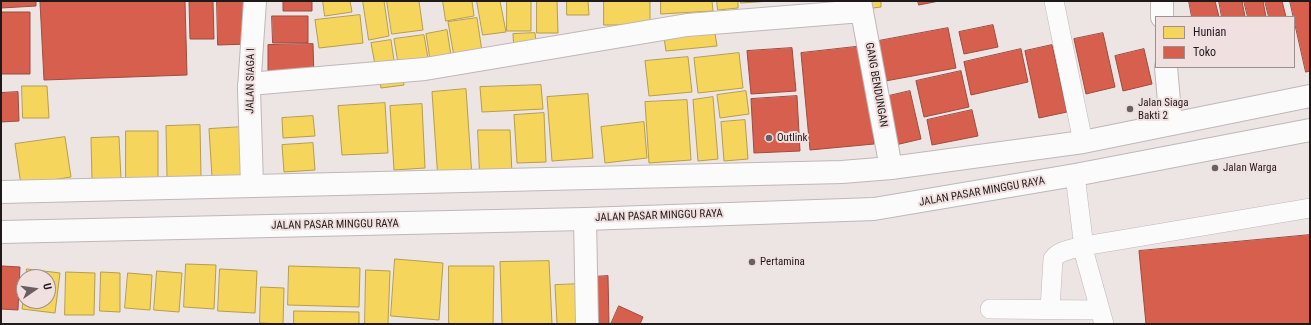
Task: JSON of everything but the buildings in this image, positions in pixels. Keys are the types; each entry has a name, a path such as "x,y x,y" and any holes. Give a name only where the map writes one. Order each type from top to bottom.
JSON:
{"main road":[{"name":"JALAN SIAGA I","path":"252,185 249,86 255,1"},
{"path":"1162,1 1162,16"},
{"path":"249,86 425,69 687,25 862,9"},
{"name":"GANG BENDUNGAN","path":"862,9 891,168"},
{"path":"1166,68 1171,124"},
{"path":"1,192 842,172 891,168 1082,142 1310,96"},
{"name":"JALAN PASAR MINGGU RAYA","path":"1,232 584,219 874,209 1075,176 1310,130"},
{"path":"584,219 587,323"}],"lane":[{"path":"1056,10 1082,142"},
{"path":"990,309 1050,309 1102,317 1084,246 1075,176"},
{"path":"1050,309 1053,259 1056,254 1084,246 1310,208"}],"place":[{"name":"Jalan Siaga Bakti 2","path":"1130,109"},
{"name":"Outlink","path":"769,138"},
{"name":"Jalan Warga","path":"1215,168"},
{"name":"Pertamina","path":"752,262"}]}
